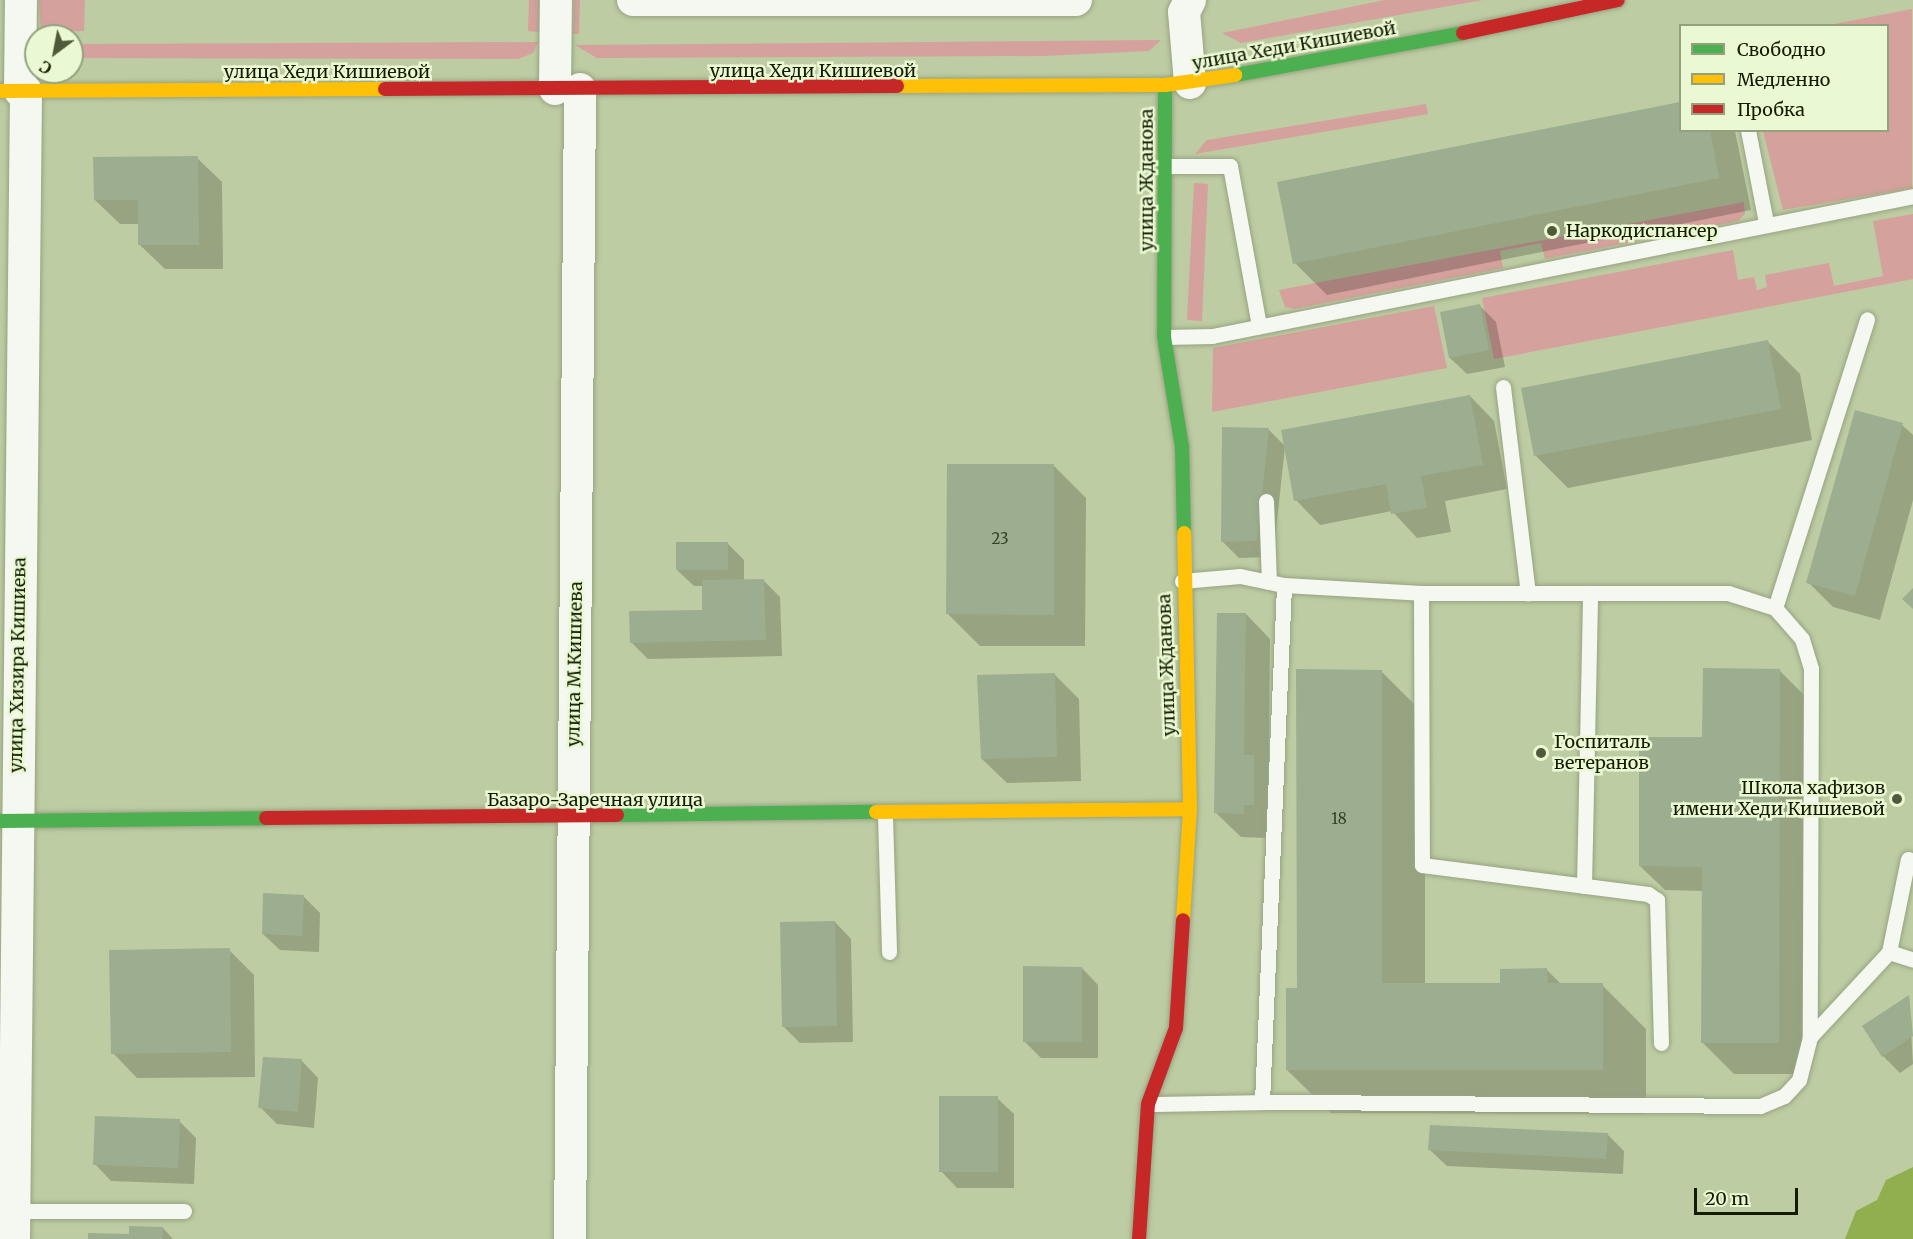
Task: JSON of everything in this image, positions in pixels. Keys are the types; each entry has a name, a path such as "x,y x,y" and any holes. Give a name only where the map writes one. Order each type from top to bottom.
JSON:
{"street":[{"name":"улица Хизира Кишиева","path":"14,1225 7,1015 11,507 28,389 15,91 21,0"},
{"name":"улица М.Кишиева","path":"556,0 568,89 573,819 570,1239"},
{"path":"633,0 1076,0"},
{"path":"1178,84 1184,12 1190,0"},
{"name":"улица Хеди Кишиевой","path":"15,91 1178,84 1328,61 1618,0"},
{"name":"улица Жданова","path":"1139,1239 1148,1104 1176,1028 1190,809 1182,581 1182,447 1164,337 1167,166 1178,84"},
{"name":"Базаро-Заречная улица","path":"8,821 885,816 1190,809"}],"lane":[{"path":"1748,132 1766,223"},
{"path":"1167,166 1230,166 1259,326"},
{"path":"1164,337 1259,326 1766,223 1913,196"},
{"path":"1775,608 1867,319"},
{"path":"1503,387 1528,593"},
{"path":"1262,1102 1276,584 1266,501"},
{"path":"1148,1104 1262,1102 1760,1106 1784,1096 1799,1080 1810,1037 1811,669 1802,639 1775,608 1728,593 1421,593 1276,584 1240,576 1182,581"},
{"path":"1421,593 1422,864 1648,894 1657,900 1661,1042"},
{"path":"1584,886 1590,594"},
{"path":"885,816 889,952"},
{"path":"1810,1037 1889,952 1908,859"},
{"path":"1889,952 1913,960"},
{"path":"14,1225 184,1211"}],"shaded area":[{"path":"39,0 85,0 84,31 84,24 40,24"},
{"path":"529,0 539,0 539,32 528,31"},
{"path":"574,0 580,0 579,34 573,34"},
{"path":"1385,0 1483,0 1241,43 1222,33"},
{"path":"1912,9 1912,188 1783,210 1763,132 1889,132 1889,24 1834,24"},
{"path":"1161,40 1149,51 1044,56 597,58 575,45"},
{"path":"538,42 533,53 518,59 84,58 84,44"},
{"path":"1426,104 1428,114 1195,154 1207,140"},
{"path":"1194,183 1208,184 1202,321 1187,320"},
{"path":"1744,202 1745,214 1738,221 1545,259 1541,243 1500,251 1503,268 1294,309 1285,307 1279,290"},
{"path":"1913,214 1913,279 1494,359 1482,298 1733,250 1738,280 1754,277 1757,290 1767,287 1765,275 1829,263 1834,286 1883,276 1873,221"},
{"path":"1434,306 1447,368 1212,412 1213,348"},
{"path":"1913,1167 1913,1239 1845,1239 1856,1211 1877,1200 1886,1180"}],"building":[{"path":"1679,102 1679,132 1710,132 1719,178 1293,264 1277,182"},
{"path":"198,156 199,245 138,245 138,200 94,200 93,157"},
{"path":"1480,304 1489,350 1449,358 1440,312"},
{"path":"1768,340 1781,409 1534,456 1521,388"},
{"path":"1470,395 1483,465 1421,476 1427,508 1391,514 1386,484 1294,501 1281,430"},
{"path":"1855,410 1903,423 1855,596 1806,583"},
{"path":"1222,427 1269,428 1257,541 1221,542"},
{"path":"947,464 1054,464 1054,615 946,614"},
{"path":"676,542 728,542 728,570 676,570"},
{"path":"764,579 766,640 630,643 629,611 702,610 702,580"},
{"path":"1913,588 1913,609 1902,599"},
{"path":"1217,613 1246,613 1244,755 1254,755 1254,805 1244,805 1244,814 1214,813"},
{"path":"1703,668 1780,669 1779,1043 1701,1043 1702,867 1639,866 1639,737 1702,737"},
{"path":"1296,669 1382,670 1382,983 1500,983 1500,969 1547,968 1548,983 1603,983 1603,1070 1286,1070 1286,988 1297,988"},
{"path":"1055,673 1057,757 981,759 977,675"},
{"path":"263,893 304,895 302,936 262,934"},
{"path":"835,921 837,1026 782,1027 780,922"},
{"path":"230,948 231,1052 111,1054 109,950"},
{"path":"1023,966 1082,967 1082,1042 1023,1042"},
{"path":"1909,995 1913,1036 1882,1057 1862,1026"},
{"path":"263,1057 302,1059 298,1112 258,1108"},
{"path":"939,1096 998,1096 998,1172 939,1172"},
{"path":"95,1116 180,1119 178,1168 93,1165"},
{"path":"1430,1125 1608,1133 1606,1159 1428,1150"},
{"path":"129,1226 163,1227 163,1239 88,1239 88,1233 129,1234"}],"traffic: fast":[{"path":"1235,75 1463,33"},
{"path":"1165,85 1164,337 1182,447 1184,533"},
{"path":"617,815 876,812"},
{"path":"0,821 266,818"}],"traffic: slow":[{"path":"897,86 1165,85 1235,75"},
{"path":"0,91 385,89"},
{"path":"1183,920 1190,809 1184,533"},
{"path":"876,812 1190,809"}],"traffic: jam":[{"path":"1463,33 1618,0"},
{"path":"385,89 897,86"},
{"path":"266,818 617,815"},
{"path":"1139,1239 1148,1104 1176,1028 1183,920"}],"place":[{"name":"Наркодиспансер","path":"1552,231"},
{"name":"Госпиталь ветеранов","path":"1541,753"},
{"name":"Школа хафизов имени Хеди Кишиевой","path":"1897,799"}]}
